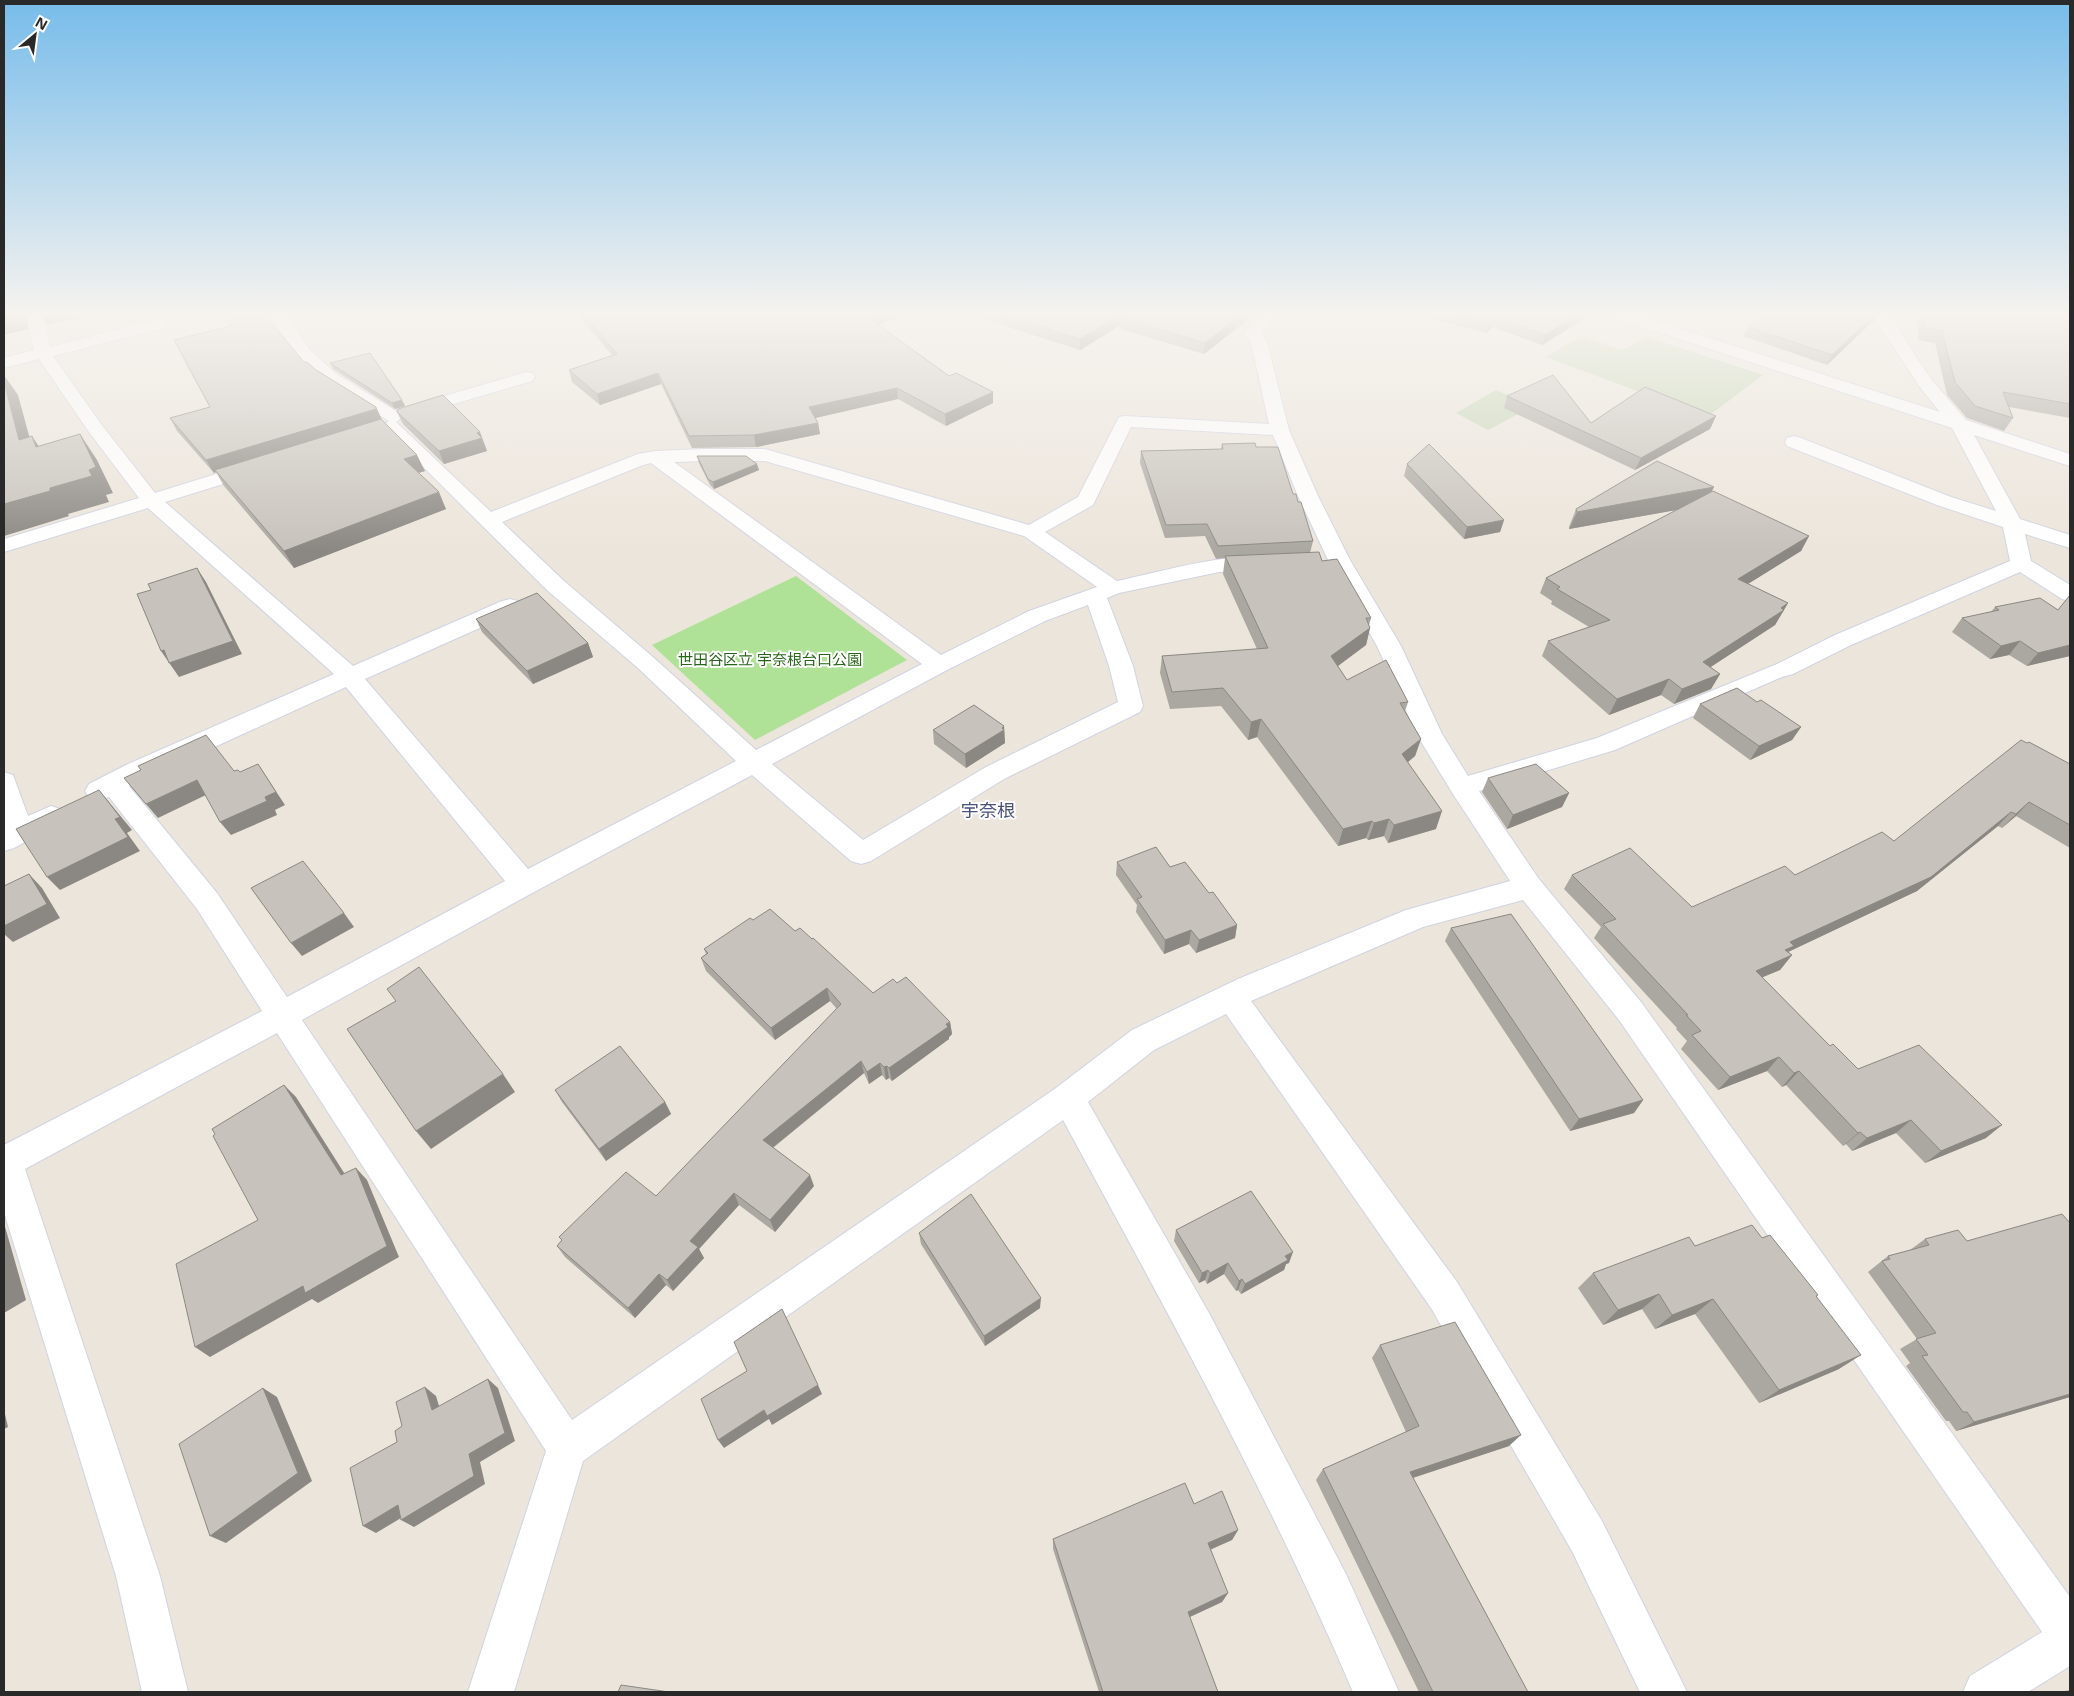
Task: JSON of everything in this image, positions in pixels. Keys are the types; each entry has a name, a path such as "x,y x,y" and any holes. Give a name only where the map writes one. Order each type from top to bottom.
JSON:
{"street":[{"path":"71,393 150,500 351,677 524,884"},
{"path":"348,393 386,425 488,520 541,593 646,663 754,763 861,854 995,773 1131,706 1104,591 1031,532 765,456 655,457 638,460 488,520"},
{"path":"386,425 479,393"},
{"path":"1271,393 1280,430 1308,496 1325,561 1389,646 1430,734 1462,787 1529,888 1630,1011 2070,1634"},
{"path":"1864,393 2070,460"},
{"path":"1933,393 1959,424 2013,524 2020,564 2070,594"},
{"path":"1031,532 1086,501 1125,421 1280,430"},
{"path":"1794,442 1944,502 2070,542"},
{"path":"655,457 939,665"},
{"path":"4,546 271,463"},
{"path":"165,1692 138,1576 4,1162 524,884 939,665 1037,616 1104,591 1219,566 1284,563"},
{"path":"1462,787 1606,744 1785,669 1843,640 2020,564"},
{"path":"4,781 12,837 112,783 541,593"},
{"path":"112,783 207,900 567,1448"},
{"path":"491,1692 567,1448 1068,1098 1143,1040 1231,997 1416,918 1529,888"},
{"path":"1231,997 1444,1296 1587,1536 1664,1692"},
{"path":"1068,1098 1214,1361 1331,1589 1376,1692"},
{"path":"1986,1692 2070,1640"}],"green space":[{"path":"1491,393 1503,393 1533,406 1488,430 1456,413"},
{"path":"1643,393 1739,393 1707,417"},
{"name":"世田谷区立 宇奈根台口公園","path":"796,576 907,660 755,740 652,645"}],"building":[{"path":"4,393 7,393 19,440 32,436 36,447 80,434 96,467 89,470 92,476 50,488 50,491 4,504"},
{"path":"203,393 354,393 376,407 376,409 206,460 170,418 210,407"},
{"path":"377,393 397,393 402,400 392,403"},
{"path":"668,393 873,393 809,407 818,423 754,435 689,436"},
{"path":"907,393 990,393 945,414"},
{"path":"1513,393 1567,393 1591,423 1636,393 1660,393 1716,416 1641,458 1507,396"},
{"path":"1964,393 2003,393 2013,418 1975,406"},
{"path":"2009,393 2070,393 2070,404"},
{"path":"443,395 480,432 477,433 482,438 439,451 397,412 398,409"},
{"path":"381,419 417,455 404,459 439,492 284,551 215,470"},
{"path":"1255,443 1256,447 1278,447 1293,494 1296,494 1298,502 1301,502 1313,541 1218,546 1207,524 1166,525 1141,451 1223,449 1222,444"},
{"path":"1429,444 1504,520 1467,527 1407,464"},
{"path":"697,456 746,456 757,464 713,482 708,479"},
{"path":"1657,461 1714,487 1577,512 1576,509"},
{"path":"1713,491 1809,536 1738,579 1788,603 1781,608 1784,610 1703,662 1720,674 1682,689 1669,679 1617,699 1548,641 1610,620 1557,589 1560,587 1546,578"},
{"path":"1319,552 1322,561 1337,559 1371,618 1366,618 1370,628 1331,656 1347,680 1386,660 1408,702 1400,703 1421,739 1402,754 1442,811 1394,825 1389,819 1374,823 1372,821 1343,829 1261,719 1251,722 1223,688 1172,692 1162,656 1268,648 1225,556"},
{"path":"197,568 233,641 169,663 164,650 161,651 137,594 151,590 148,584"},
{"path":"537,593 588,643 527,671 476,619"},
{"path":"2070,595 2070,645 2038,653 2020,641 2001,646 1962,618 1999,610 1995,607 2040,598 2058,610"},
{"path":"1737,688 1757,702 1761,700 1801,727 1759,746 1700,704"},
{"path":"974,705 1004,726 1002,728 1004,730 965,754 933,730"},
{"path":"206,735 234,771 238,770 240,772 258,764 276,792 265,797 267,801 220,822 197,780 146,804 124,778 141,770 138,766"},
{"path":"2021,740 2029,742 2070,764 2070,825 2029,802 2016,814 2011,812 1931,877 1790,942 1794,946 1785,950 1792,955 1756,971 1830,1046 1833,1044 1858,1069 1919,1045 2002,1125 1941,1151 1911,1120 1867,1138 1860,1132 1858,1133 1799,1071 1794,1073 1779,1057 1730,1077 1692,1035 1701,1031 1686,1015 1688,1015 1603,924 1616,919 1572,875 1630,848 1692,907 1785,866 1795,875 1882,832 1894,841"},
{"path":"1536,764 1569,793 1513,815 1488,778"},
{"path":"99,790 120,817 115,819 128,837 47,877 16,829"},
{"path":"1156,847 1170,867 1185,862 1209,893 1213,892 1237,925 1199,940 1191,930 1165,940 1137,899 1142,897 1117,862"},
{"path":"303,861 344,913 291,943 251,888"},
{"path":"29,874 47,904 4,926 4,886"},
{"path":"770,909 795,931 800,928 813,938 873,993 893,979 897,983 906,977 950,1022 946,1024 948,1027 889,1068 887,1066 884,1067 880,1063 867,1072 861,1061 763,1140 810,1175 770,1220 734,1193 690,1241 698,1247 667,1280 659,1274 628,1308 557,1246 562,1240 559,1237 626,1172 656,1196 841,1004 827,988 771,1028 701,958 708,953 704,949 750,918 753,920"},
{"path":"1511,914 1643,1100 1579,1119 1451,928"},
{"path":"419,967 503,1074 416,1131 347,1029 396,1001 387,989"},
{"path":"620,1046 665,1102 599,1149 555,1090"},
{"path":"284,1085 341,1175 356,1168 387,1246 305,1293 303,1286 195,1347 176,1264 258,1220 213,1136 215,1134 212,1129"},
{"path":"1251,1191 1293,1252 1285,1256 1288,1260 1245,1284 1242,1279 1239,1281 1228,1263 1210,1273 1208,1270 1202,1273 1176,1230"},
{"path":"971,1194 1041,1298 984,1336 919,1233"},
{"path":"2062,1214 2070,1223 2070,1394 1974,1422 1967,1412 1963,1412 1922,1356 1928,1355 1916,1339 1936,1333 1882,1261 1890,1259 1888,1256 1929,1245 1925,1239 1958,1230 1967,1241"},
{"path":"1752,1225 1762,1238 1770,1235 1818,1295 1816,1296 1861,1355 1779,1390 1713,1299 1672,1315 1659,1294 1618,1310 1593,1273 1689,1237 1695,1246"},
{"path":"782,1309 818,1385 767,1416 764,1410 718,1440 701,1399 747,1371 734,1342"},
{"path":"1455,1322 1521,1435 1410,1472 1528,1692 1433,1692 1323,1469 1419,1426 1380,1345"},
{"path":"488,1379 505,1433 469,1454 474,1476 401,1520 398,1505 363,1526 350,1468 397,1442 395,1431 402,1426 396,1402 425,1387 432,1410"},
{"path":"263,1388 298,1473 210,1536 179,1444"},
{"path":"1185,1483 1194,1504 1222,1491 1238,1530 1208,1543 1228,1593 1188,1612 1218,1692 1103,1692 1053,1539"},
{"path":"621,1685 669,1692 618,1692"}],"district":[{"name":"宇奈根","path":"988,811"}]}
